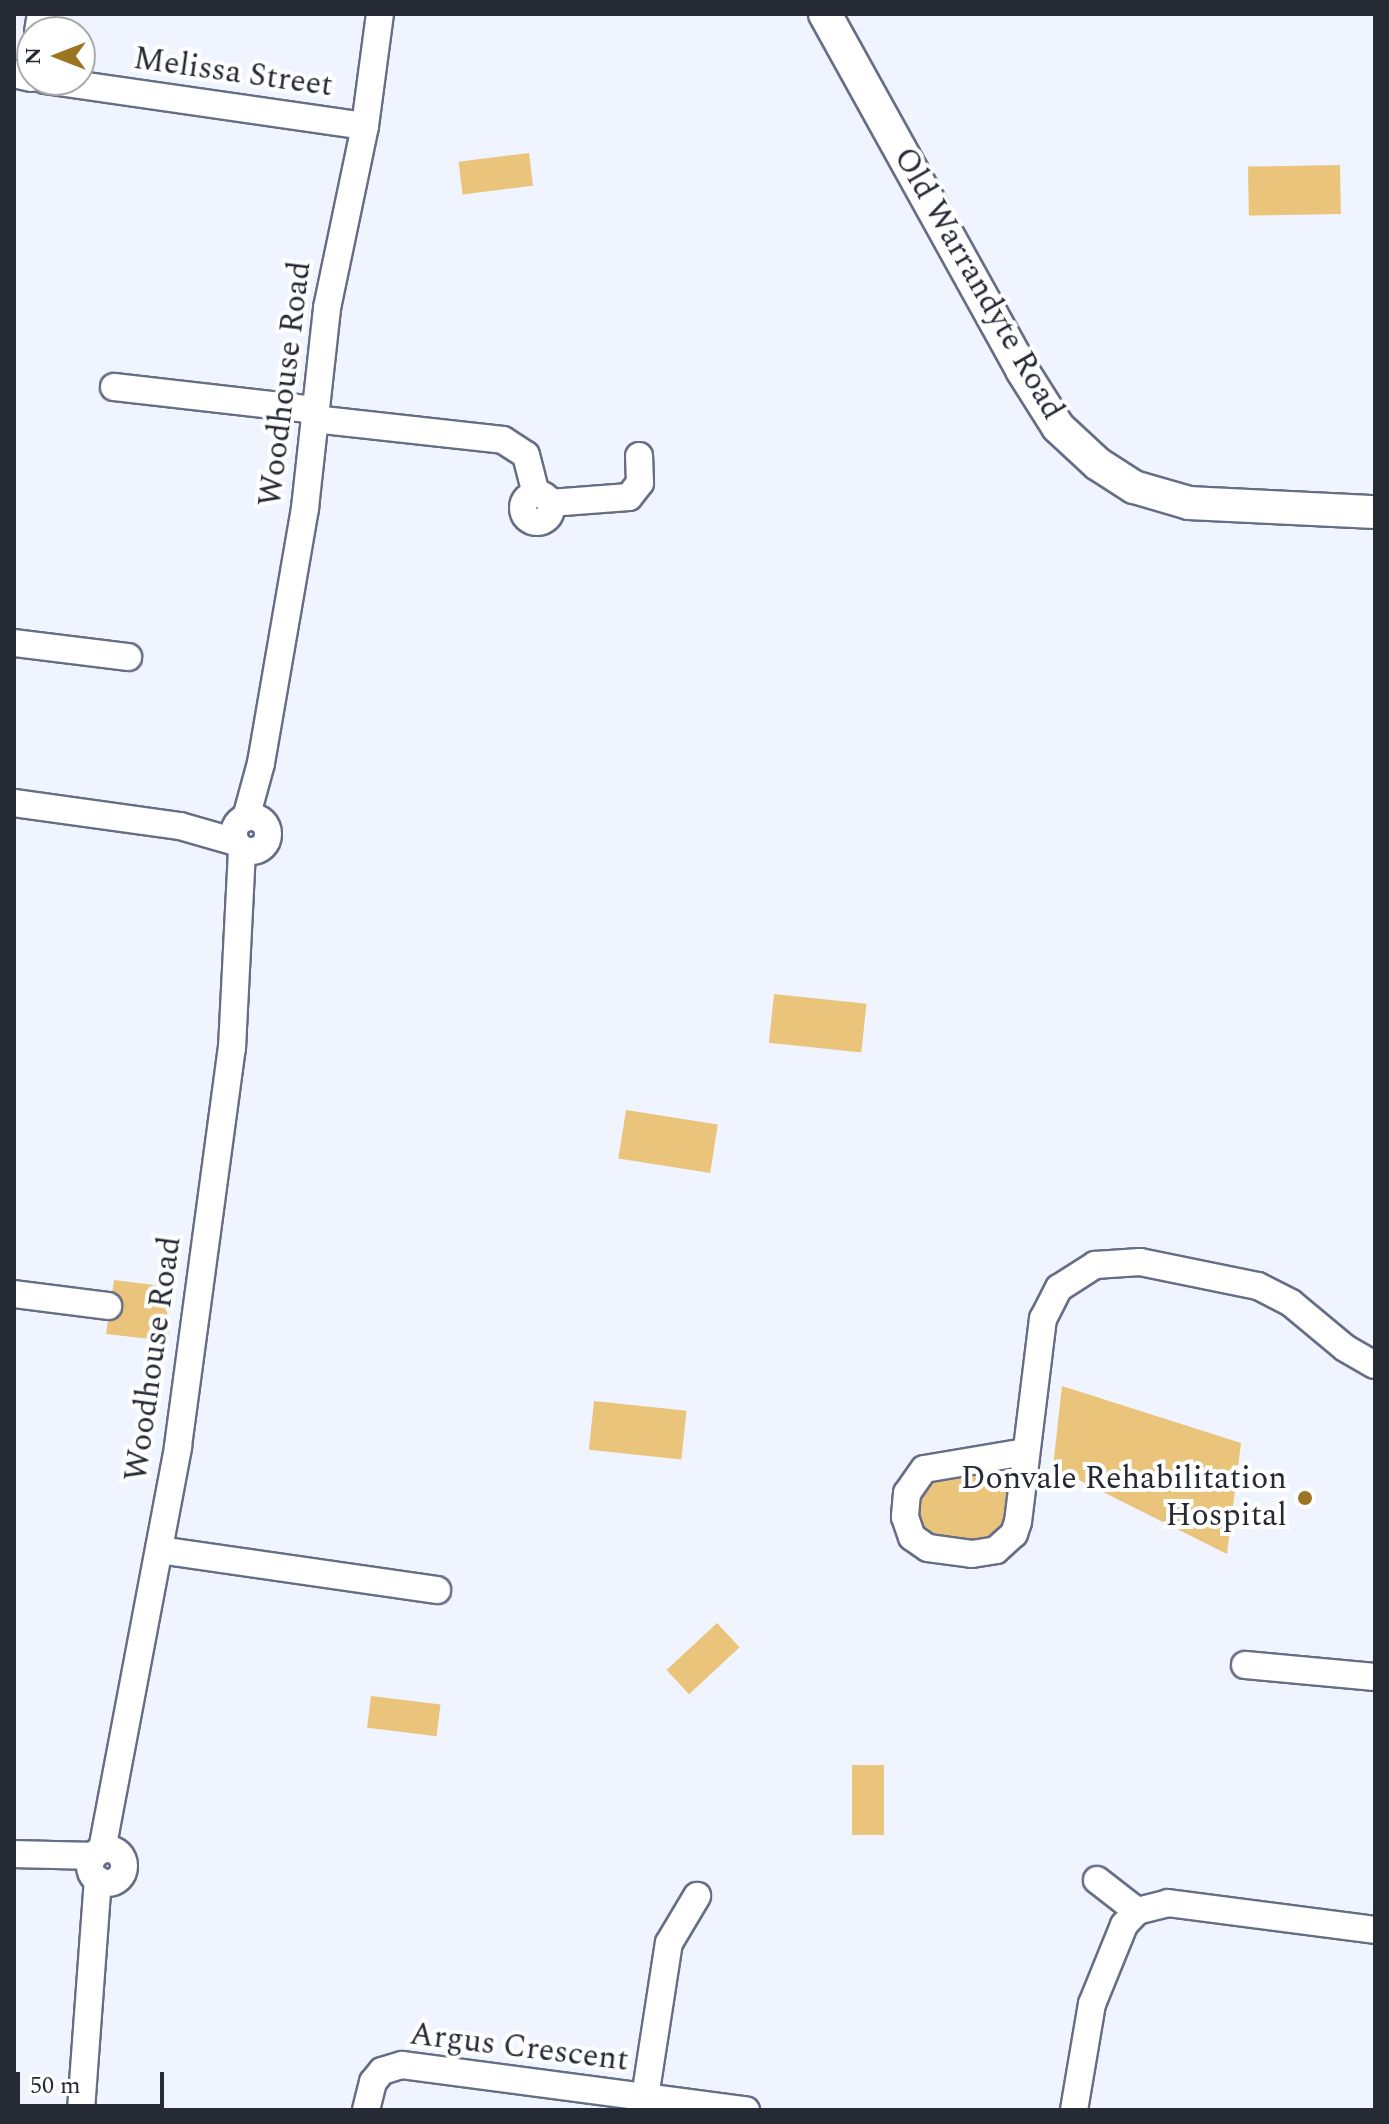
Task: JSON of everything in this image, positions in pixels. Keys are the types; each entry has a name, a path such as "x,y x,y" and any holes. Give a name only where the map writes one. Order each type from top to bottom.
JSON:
{"main road":[{"name":"Old Warrandyte Road","path":"825,14 1058,427 1098,464 1134,487 1189,503 1375,512"},
{"name":"Old Warrandyte Road","path":"1326,508 1375,526"}],"street":[{"name":"Woodhouse Road","path":"81,2110 103,1867 159,1550 229,1075 248,834 305,508 329,296 365,126 380,14"},
{"name":"Melissa Street","path":"96,87 365,126"},
{"path":"114,387 507,442 526,455 543,499 629,497 640,483 639,456"},
{"path":"14,643 128,657"},
{"path":"14,803 248,834"},
{"path":"1025,1452 924,1469 907,1493 905,1517 912,1537 928,1548 972,1554 1005,1545 1018,1522 1043,1319 1059,1288 1095,1265 1140,1262 1258,1286 1291,1303 1345,1348 1375,1365"},
{"path":"14,1294 108,1306"},
{"path":"159,1550 437,1590"},
{"path":"1245,1665 1375,1677"},
{"path":"26,1855 103,1867"},
{"path":"1097,1880 1137,1911"},
{"path":"644,2103 669,1943 697,1896"},
{"path":"1074,2110 1092,2004 1124,1925 1137,1911 1168,1903 1375,1930"},
{"name":"Argus Crescent","path":"366,2110 378,2076 402,2065 644,2103 746,2110"}],"shaded area":[{"path":"529,153 533,186 463,194 459,162"},
{"path":"1340,165 1341,214 1249,216 1248,167"},
{"path":"774,994 866,1004 861,1052 769,1043"},
{"path":"626,1110 718,1125 710,1173 618,1158"},
{"path":"114,1280 177,1288 167,1310 169,1341 106,1334"},
{"path":"1062,1386 1241,1443 1227,1554 1053,1467"},
{"path":"594,1401 686,1411 681,1459 589,1450"},
{"path":"990,1469 1010,1491 1006,1525 987,1543 928,1535 917,1524 915,1506 925,1481"},
{"path":"717,1623 740,1647 689,1694 667,1670"},
{"path":"371,1696 440,1705 437,1736 367,1728"},
{"path":"852,1765 884,1765 884,1835 852,1835"}],"place":[{"name":"Donvale Rehabilitation Hospital","path":"1305,1498"}]}
